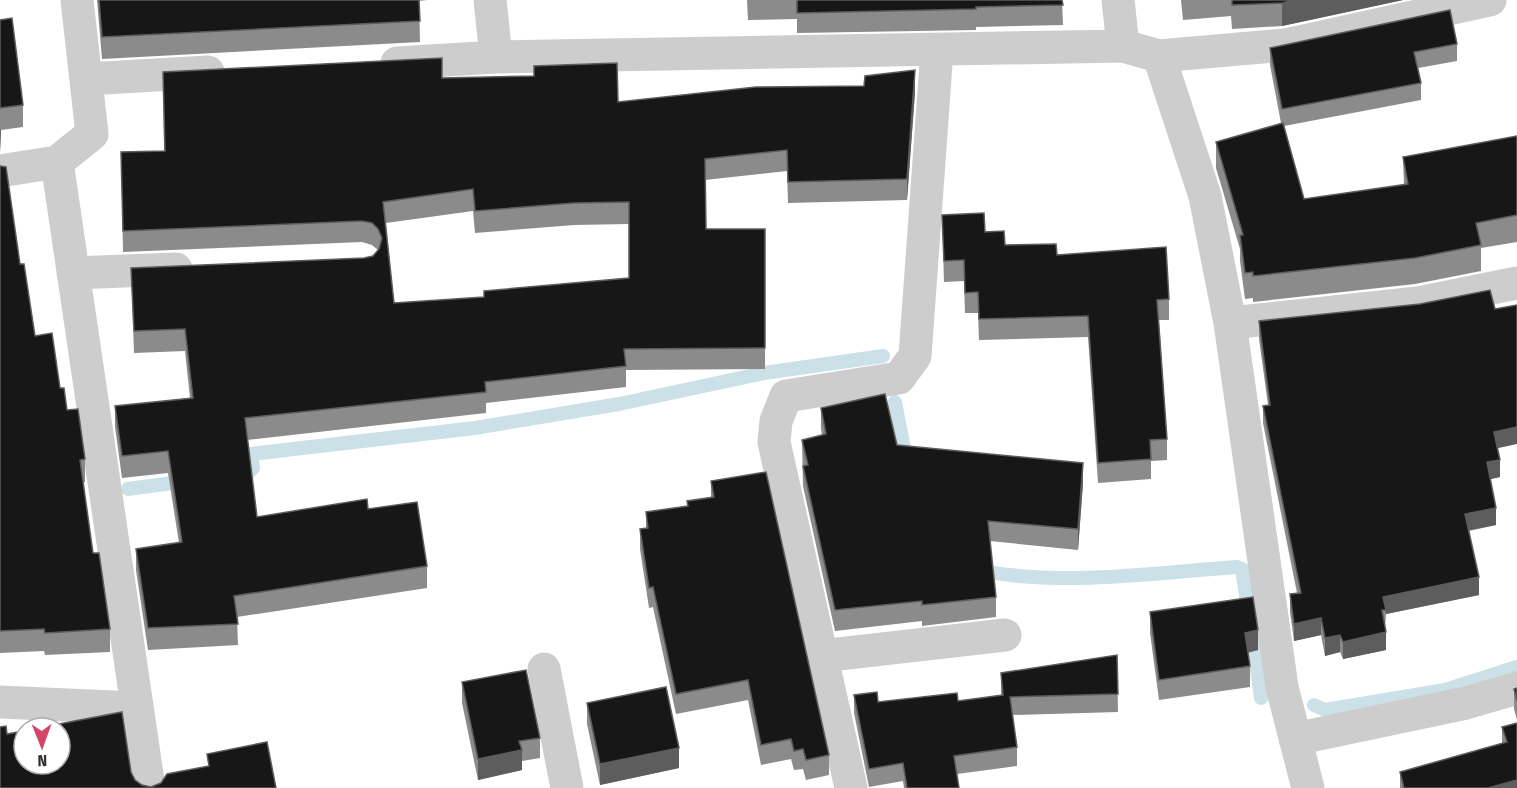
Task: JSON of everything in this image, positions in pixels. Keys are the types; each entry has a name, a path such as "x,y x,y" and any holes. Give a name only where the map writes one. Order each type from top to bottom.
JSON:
{"street":[{"path":"0,171 57,162 92,134 77,0"},
{"path":"490,0 496,57"},
{"path":"1118,0 1123,46"},
{"path":"368,64 496,57 1123,46 1159,56 1285,45 1490,0"},
{"path":"851,788 774,442 776,421 786,396 899,378 915,356 937,50"},
{"path":"1159,56 1204,196 1230,323 1282,687 1308,788"},
{"path":"87,79 239,71"},
{"path":"57,162 149,788"},
{"path":"73,273 201,268"},
{"path":"1230,323 1418,303 1517,283"},
{"path":"821,656 1005,635"},
{"path":"544,669 567,788"},
{"path":"1295,739 1466,704 1517,688"},
{"path":"0,702 136,708"}],"building":[{"path":"99,0 419,0 420,21 102,37"},
{"path":"797,0 1062,0 1063,5 797,13"},
{"path":"1232,0 1294,0 1282,3 1232,5"},
{"path":"1450,10 1457,44 1414,52 1421,83 1282,109 1270,48"},
{"path":"12,18 23,105 0,108 0,20"},
{"path":"442,58 442,78 534,76 534,66 617,63 618,102 756,87 864,86 865,76 915,70 907,179 788,182 787,150 705,159 706,229 765,229 765,348 624,349 626,366 485,382 486,392 245,418 257,517 367,499 368,509 417,502 427,566 234,596 238,624 148,628 136,549 182,542 168,451 122,456 115,406 193,398 185,329 134,331 131,268 364,258 373,256 379,249 382,238 372,223 362,221 123,231 121,152 165,151 163,72","holes":["473,189 475,211 574,203 629,202 629,278 484,291 484,297 394,303 383,202"]},
{"path":"1283,123 1304,199 1408,184 1403,157 1517,136 1517,215 1476,223 1481,245 1415,258 1253,276 1253,272 1245,273 1240,235 1243,235 1216,142"},
{"path":"0,166 6,167 20,264 24,264 35,336 52,333 60,388 64,388 67,410 78,409 85,459 80,460 93,553 99,553 110,629 45,633 44,629 0,631"},
{"path":"984,213 985,232 1004,231 1005,245 1056,244 1057,255 1166,247 1169,299 1157,300 1167,439 1150,440 1151,459 1098,463 1088,316 979,319 978,292 965,293 964,260 944,261 942,215"},
{"path":"1490,290 1495,309 1517,305 1517,427 1494,432 1500,460 1487,462 1496,508 1465,514 1479,577 1383,597 1386,610 1382,610 1386,632 1343,642 1340,635 1325,638 1321,618 1294,624 1290,594 1301,593 1263,406 1270,405 1259,321 1420,304"},
{"path":"885,394 897,445 1083,463 1078,529 988,521 996,597 922,605 922,601 835,610 803,466 808,465 802,440 826,434 821,408"},
{"path":"766,472 829,755 806,760 803,749 794,751 791,739 761,745 748,680 676,694 653,587 649,588 640,529 648,528 646,512 688,506 687,501 714,497 711,481"},
{"path":"1253,597 1258,630 1245,633 1250,666 1159,680 1150,612"},
{"path":"1117,655 1118,694 1010,697 1017,747 954,756 959,788 907,788 903,763 869,769 854,695 877,692 878,702 957,693 958,701 1003,695 1001,673"},
{"path":"526,670 540,738 519,741 522,750 478,759 462,682"},
{"path":"666,687 679,748 600,764 587,703"},
{"path":"122,712 131,772 135,780 151,787 161,783 167,774 209,766 207,754 267,742 276,788 0,788 0,727 6,726 7,734 12,733 12,776 72,776 72,722"},
{"path":"1517,723 1517,780 1488,788 1404,788 1400,772 1507,742 1502,727"}],"waterway":[{"path":"236,474 248,473 253,468 251,454 475,428 619,404 764,373 883,356"},
{"path":"895,402 907,464"},
{"path":"128,489 187,481"},
{"path":"977,570 1041,578 1074,578 1237,567 1242,569 1249,615"},
{"path":"1252,634 1261,698"},
{"path":"1314,705 1325,710 1445,690 1517,667"}]}
